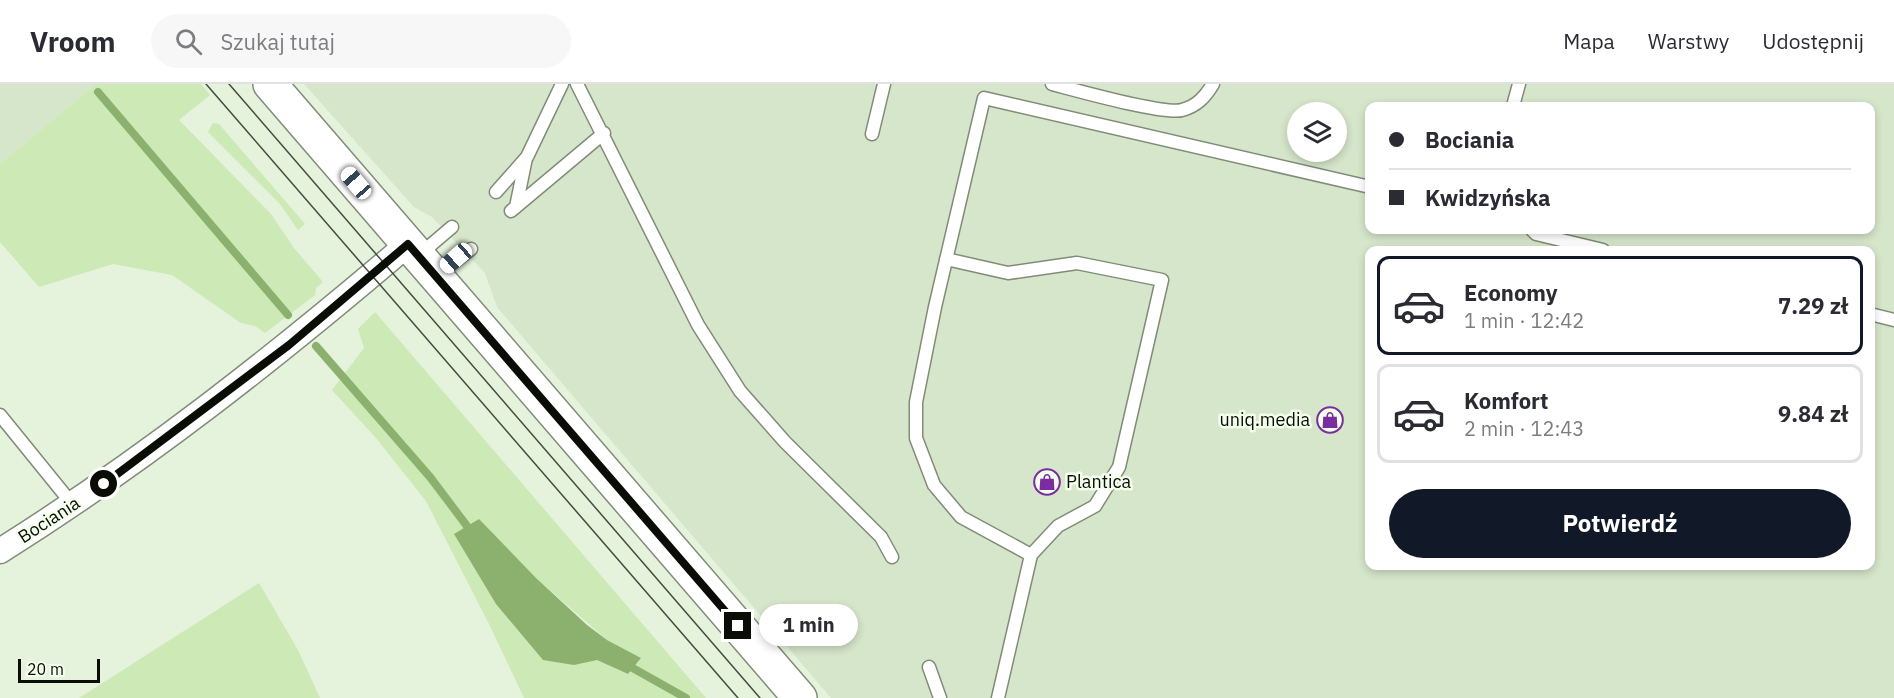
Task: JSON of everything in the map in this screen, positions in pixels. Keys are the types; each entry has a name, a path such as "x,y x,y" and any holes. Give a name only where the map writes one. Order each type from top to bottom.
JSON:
{"street":[{"path":"270,84 800,698"},
{"name":"Bociania","path":"0,551 135,462 289,345 421,259"}],"lane":[{"path":"562,84 527,157 514,209 604,133"},
{"path":"577,84 604,133 698,326 740,391 785,442 881,537 892,557"},
{"path":"872,134 884,84"},
{"path":"1052,84 1138,105 1180,111 1203,100 1213,84"},
{"path":"1514,102 1519,84"},
{"path":"1031,555 961,518 934,485 916,438 916,402 946,259 984,98 1365,186"},
{"path":"496,192 527,157"},
{"path":"421,259 452,227"},
{"path":"1536,234 1586,246"},
{"path":"421,259 471,249"},
{"path":"946,259 1008,273 1077,263 1162,280 1119,467 1095,506 1058,526 1031,555 998,698"},
{"path":"1875,315 1894,320"},
{"path":"0,415 73,505"},
{"path":"928,667 940,698"}],"shaded area":[{"path":"0,84 96,84 0,164"},
{"path":"96,84 201,84 210,95 179,120 271,214 294,248 323,282 316,288 315,295 265,333 255,326 241,323 172,275 113,264 39,287 0,242 0,164"},
{"path":"304,84 1894,84 1894,698 831,698 497,307 485,273 432,217 414,207"},
{"path":"213,123 219,124 305,224 298,230 280,204 208,132"},
{"path":"375,312 706,698 524,698 426,501 376,438 332,390 364,348 358,329","holes":["467,527 536,578 607,640 641,658 628,674 597,660 454,534"]},
{"path":"479,519 536,578 587,625 607,640 641,658 628,674 597,660 574,665 543,660 496,604 454,534"},
{"path":"259,583 298,650 320,698 79,698"}],"waterway":[{"path":"98,92 288,315"},
{"path":"316,346 430,477 473,534"},
{"path":"622,662 686,698"}],"tram line":[{"path":"206,84 738,698"},
{"path":"229,84 760,698"}],"place":[{"name":"uniq.media","path":"1330,420"},
{"name":"Plantica","path":"1047,482"}],"route":[{"path":"104,484 289,345 408,244 738,626"}]}
